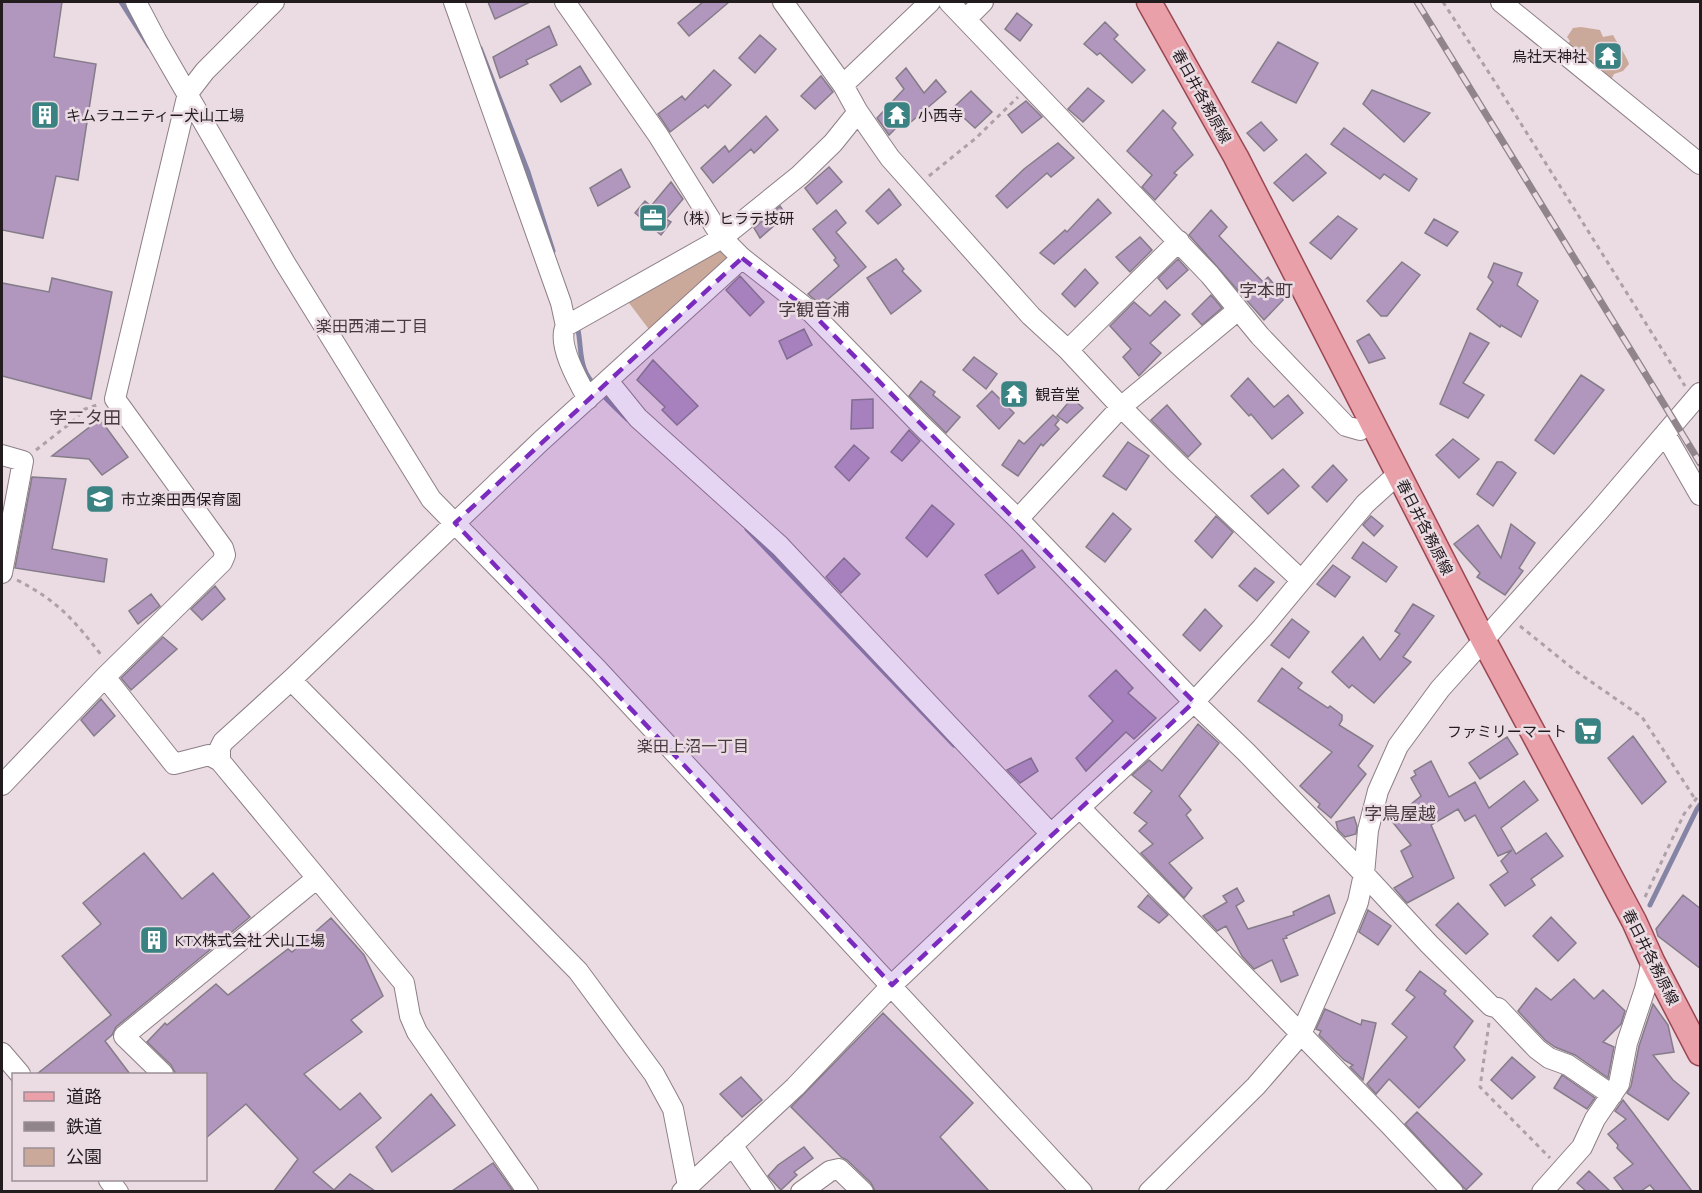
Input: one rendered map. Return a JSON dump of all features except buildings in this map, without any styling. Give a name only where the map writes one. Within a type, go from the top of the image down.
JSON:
[{"type":"main road","name":"春日井各務原線","points":[[1149,2],[1236,157],[1484,641],[1634,921],[1652,961],[1701,1053]]},
{"type":"street","points":[[136,2],[285,263],[431,500],[598,670],[1082,1191]]},
{"type":"street","points":[[2,785],[109,673],[222,562],[225,555],[223,548],[115,399],[188,93],[205,71],[274,2]]},
{"type":"street","points":[[454,2],[561,303],[566,326],[565,346],[573,372],[588,399]]},
{"type":"street","points":[[565,2],[658,135],[722,237],[742,258],[811,312],[1018,519],[1491,1006],[1497,1008],[1537,1049],[1549,1058],[1568,1065],[1612,1095]]},
{"type":"street","points":[[783,2],[843,85],[858,112],[890,158],[1031,316],[1068,350],[1177,463],[1301,580]]},
{"type":"street","points":[[843,85],[930,2]]},
{"type":"street","points":[[950,2],[1179,241],[1238,310],[1346,426],[1360,430],[1372,421]]},
{"type":"street","points":[[966,19],[983,2]]},
{"type":"street","points":[[1502,2],[1701,164]]},
{"type":"street","points":[[566,326],[722,237],[800,175],[833,143],[858,112]]},
{"type":"street","points":[[1068,350],[1179,241]]},
{"type":"street","points":[[220,761],[220,748],[223,742],[455,523],[742,258]]},
{"type":"street","points":[[1018,519],[1121,407],[1238,310]]},
{"type":"street","points":[[608,381],[638,418],[780,546],[1051,834]]},
{"type":"street","points":[[1149,1191],[1256,1086],[1301,1034],[1358,902],[1364,874],[1368,830],[1378,791],[1398,746],[1422,711],[1665,434],[1698,402]]},
{"type":"street","points":[[1665,434],[1701,495]]},
{"type":"street","points":[[2,455],[23,461],[2,573]]},
{"type":"street","points":[[685,1189],[795,1087],[892,985],[1194,702],[1365,504],[1398,474]]},
{"type":"street","points":[[109,673],[174,764],[209,755],[220,761],[404,983],[410,1016],[417,1032],[528,1191]]},
{"type":"street","points":[[291,680],[578,971],[599,998],[654,1074],[673,1109],[685,1189]]},
{"type":"street","points":[[1081,808],[1453,1191]]},
{"type":"street","points":[[162,1073],[124,1036],[316,879]]},
{"type":"street","points":[[1542,1191],[1582,1146],[1595,1119],[1619,1084],[1627,1043],[1652,961]]},
{"type":"street","points":[[2,1053],[19,1073]]},
{"type":"street","points":[[732,1145],[765,1191]]},
{"type":"street","points":[[801,1191],[830,1171],[838,1169],[863,1191]]},
{"type":"path","points":[[1443,2],[1698,402]]},
{"type":"path","points":[[915,186],[976,138],[1031,86]]},
{"type":"path","points":[[23,461],[77,418],[82,410],[115,399]]},
{"type":"path","points":[[2,573],[36,589],[59,606],[81,629],[109,673]]},
{"type":"path","points":[[1506,616],[1577,672],[1642,717],[1695,799]]},
{"type":"path","points":[[1634,921],[1684,814],[1701,794]]},
{"type":"path","points":[[1491,1006],[1480,1087],[1562,1170]]},
{"type":"highlighted area","points":[[742,258],[811,312],[1194,702],[892,985],[455,523]]},
{"type":"green space","points":[[1573,28],[1600,30],[1603,37],[1613,35],[1624,53],[1629,64],[1623,71],[1614,74],[1611,80],[1566,46],[1570,41],[1567,37]]},
{"type":"green space","points":[[718,242],[729,261],[651,332],[626,299]]},
{"type":"waterway","points":[[121,2],[149,46]]},
{"type":"waterway","points":[[480,48],[528,172],[553,251]]},
{"type":"waterway","points":[[577,326],[582,363],[587,374],[603,395],[627,419]]},
{"type":"waterway","points":[[747,529],[954,745]]},
{"type":"waterway","points":[[1650,905],[1700,805]]},
{"type":"railway","points":[[1417,2],[1700,463]]},
{"type":"place","name":"烏社天神社","points":[[1608,56]]},
{"type":"place","name":"キムラユニティー犬山工場","points":[[45,115]]},
{"type":"place","name":"小西寺","points":[[897,115]]},
{"type":"place","name":"（株）ヒラテ技研","points":[[653,218]]},
{"type":"place","name":"観音堂","points":[[1014,394]]},
{"type":"place","name":"市立楽田西保育園","points":[[100,499]]},
{"type":"place","name":"ファミリーマート","points":[[1588,731]]},
{"type":"place","name":"KTX株式会社 犬山工場","points":[[154,940]]},
{"type":"district","name":"字本町","points":[[1266,290]]},
{"type":"district","name":"字観音浦","points":[[814,309]]},
{"type":"district","name":"楽田西浦二丁目","points":[[372,326]]},
{"type":"district","name":"字二タ田","points":[[85,417]]},
{"type":"district","name":"楽田上沼一丁目","points":[[693,746]]},
{"type":"district","name":"字鳥屋越","points":[[1400,813]]}]
